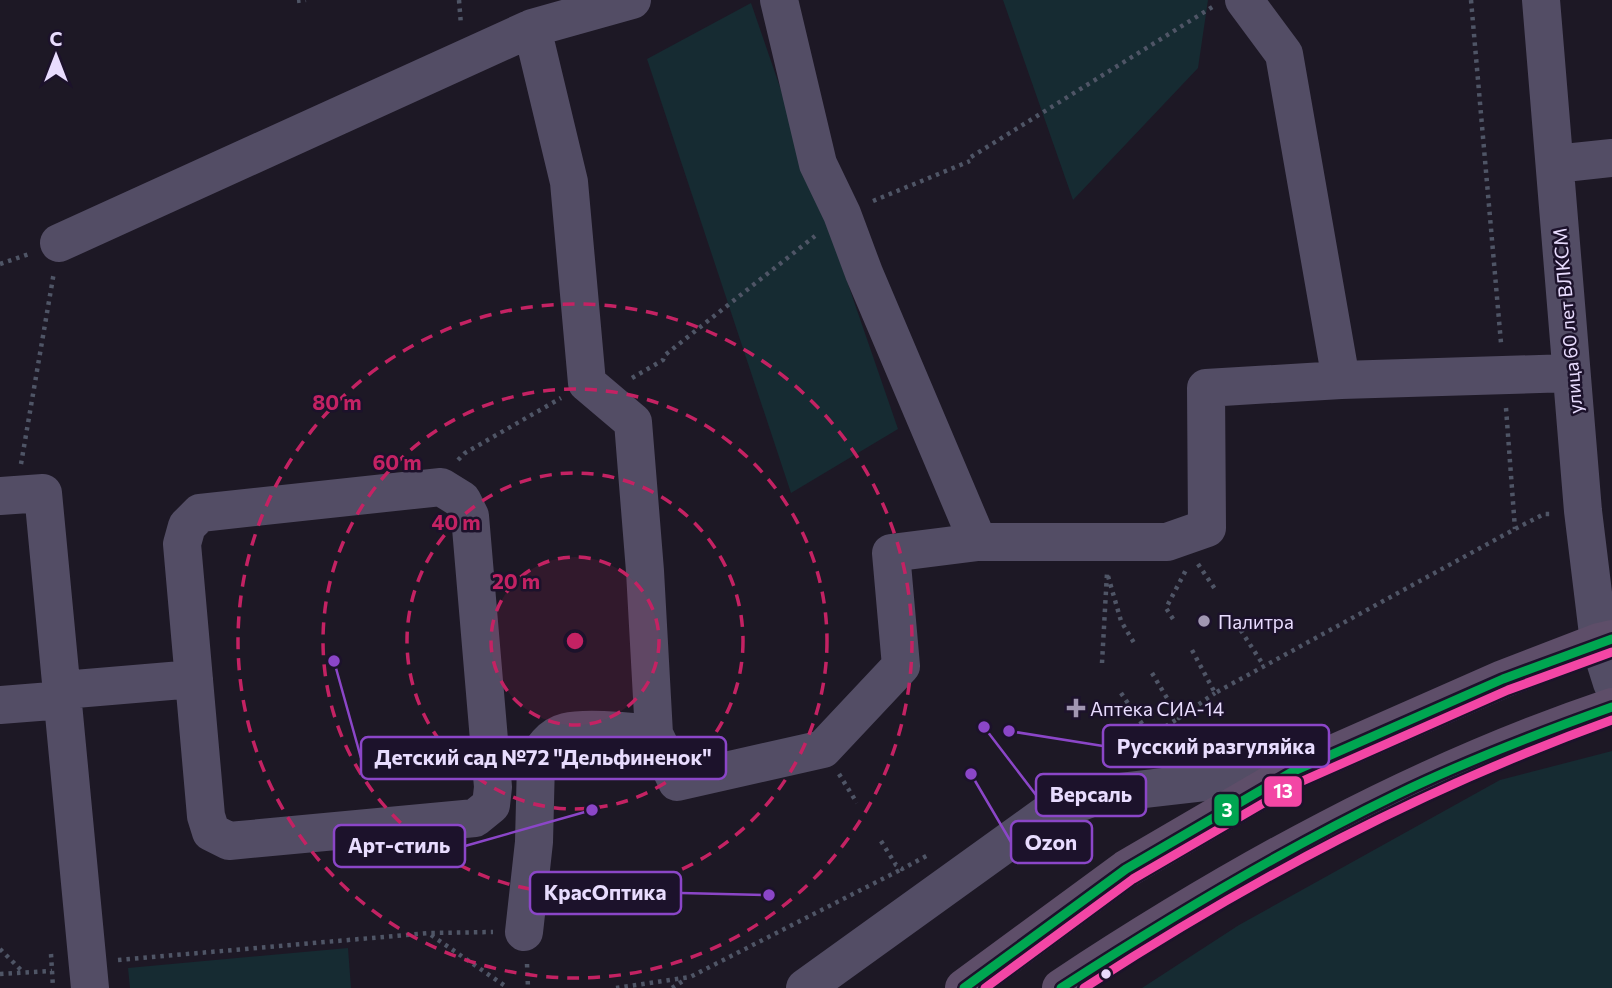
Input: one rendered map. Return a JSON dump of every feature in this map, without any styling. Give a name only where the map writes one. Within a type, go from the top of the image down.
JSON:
[{"type":"main road","points":[[964,988],[1126,869],[1292,772],[1503,679],[1606,640]]},
{"type":"main road","points":[[1061,988],[1269,859],[1388,798],[1555,726],[1612,707]]},
{"type":"street","points":[[59,243],[532,28],[632,0]]},
{"type":"street","points":[[779,0],[818,164],[842,214],[978,542]]},
{"type":"street","points":[[1244,0],[1284,54],[1340,380]]},
{"type":"street","name":"улица 60 лет ВЛКСМ","points":[[1541,0],[1583,511],[1612,683]]},
{"type":"street","points":[[532,28],[569,182],[587,383],[633,422],[654,734],[677,782],[823,749],[901,666],[891,553],[978,542],[1180,549],[1207,528],[1206,388],[1340,380],[1571,373]]},
{"type":"street","points":[[1555,164],[1612,158]]},
{"type":"street","points":[[441,487],[462,500],[470,516],[493,787],[491,805],[475,818],[229,841],[211,832],[206,816],[194,679],[182,544],[187,526],[200,513],[441,487]]},
{"type":"street","points":[[8,496],[43,493],[89,973]]},
{"type":"street","points":[[0,705],[194,679]]},
{"type":"street","points":[[524,932],[534,842],[536,762],[541,750],[545,744],[565,733],[620,731],[654,734]]},
{"type":"street","points":[[805,988],[1044,816],[1102,794],[1292,772]]},
{"type":"path","points":[[297,1],[306,0]]},
{"type":"path","points":[[459,0],[461,26]]},
{"type":"path","points":[[441,487],[452,467],[465,453],[587,383],[626,381],[663,360],[665,355],[842,214],[970,159],[1224,0]]},
{"type":"path","points":[[1471,0],[1515,529]]},
{"type":"path","points":[[8,496],[59,243]]},
{"type":"path","points":[[1109,762],[1215,693],[1515,529],[1544,514],[1583,511]]},
{"type":"path","points":[[1180,549],[1217,592]]},
{"type":"path","points":[[1173,619],[1166,608],[1180,549]]},
{"type":"path","points":[[1102,663],[1107,571],[1121,621],[1135,643]]},
{"type":"path","points":[[1236,623],[1264,666]]},
{"type":"path","points":[[1192,650],[1215,693]]},
{"type":"path","points":[[1152,673],[1179,718]]},
{"type":"path","points":[[1121,693],[1151,737]]},
{"type":"path","points":[[672,988],[690,976],[902,869]]},
{"type":"path","points":[[0,974],[89,973],[429,933],[524,932]]},
{"type":"path","points":[[429,933],[508,988]]},
{"type":"path","points":[[0,949],[24,973]]},
{"type":"path","points":[[617,988],[690,976]]},
{"type":"shaded area","points":[[1003,0],[1208,0],[1198,68],[1073,200]]},
{"type":"shaded area","points":[[751,3],[898,429],[791,493],[647,59]]},
{"type":"shaded area","points":[[1612,751],[1612,988],[1142,988],[1239,925],[1500,780]]},
{"type":"shaded area","points":[[348,948],[351,988],[130,988],[128,968]]},
{"type":"transit line","name":"3","points":[[964,988],[1126,869],[1292,772],[1503,679],[1612,639]]},
{"type":"transit line","name":"13","points":[[985,988],[1133,879],[1298,783],[1508,690],[1612,652]]},
{"type":"transit line","name":"3","points":[[1061,988],[1226,886],[1353,816],[1476,759],[1612,707]]},
{"type":"transit line","name":"13","points":[[1084,988],[1211,909],[1340,839],[1473,776],[1612,720]]},
{"type":"place","name":"Палитра","points":[[1204,621]]},
{"type":"place","name":"Детский сад №72 \"Дельфиненок\"","points":[[334,661]]},
{"type":"place","name":"Аптека СИА-14","points":[[1076,708]]},
{"type":"place","name":"Версаль","points":[[984,727]]},
{"type":"place","name":"Русский разгуляйка","points":[[1009,731]]},
{"type":"place","name":"Ozon","points":[[971,774]]},
{"type":"place","name":"Арт-стиль","points":[[592,810]]},
{"type":"place","name":"КрасОптика","points":[[769,895]]}]
